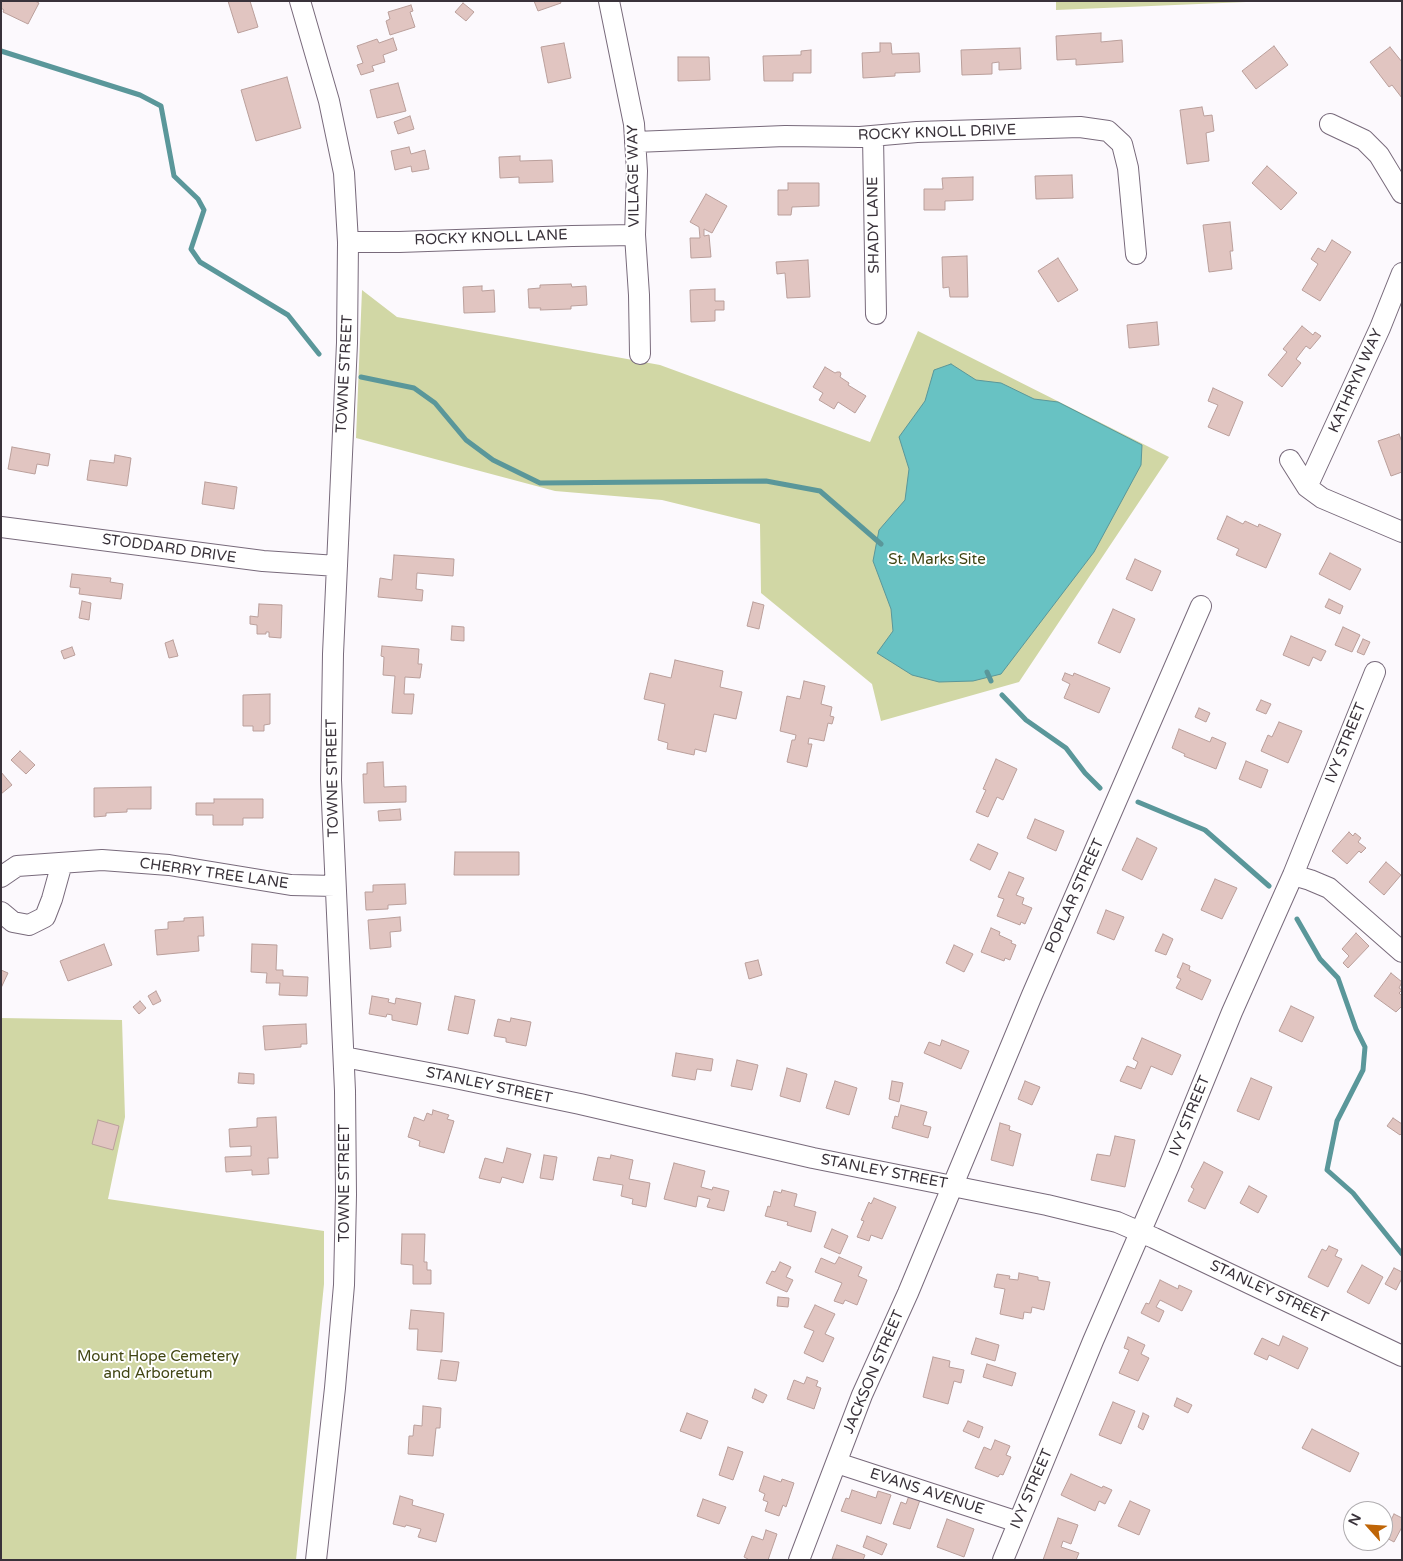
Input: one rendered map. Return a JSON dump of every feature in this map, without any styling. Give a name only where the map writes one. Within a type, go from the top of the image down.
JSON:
[{"type":"street","name":"TOWNE STREET","points":[[300,1],[330,101],[342,164],[348,242],[347,343],[333,654],[331,780],[344,1057],[346,1185],[344,1284],[335,1388],[316,1560]]},
{"type":"street","name":"VILLAGE WAY","points":[[610,1],[634,124],[637,172],[635,235],[640,354]]},
{"type":"street","points":[[1330,124],[1364,140],[1379,155],[1402,193]]},
{"type":"street","name":"ROCKY KNOLL DRIVE","points":[[635,142],[785,136],[860,137],[917,132],[1080,127],[1108,131],[1122,144],[1128,168],[1136,254]]},
{"type":"street","name":"SHADY LANE","points":[[873,136],[876,314]]},
{"type":"street","name":"ROCKY KNOLL LANE","points":[[348,242],[635,235]]},
{"type":"street","name":"KATHRYN WAY","points":[[1307,487],[1380,328],[1402,273]]},
{"type":"street","points":[[1290,460],[1307,487],[1322,498],[1402,532]]},
{"type":"street","name":"STODDARD DRIVE","points":[[1,527],[263,561],[337,566]]},
{"type":"street","name":"POPLAR STREET","points":[[953,1186],[1032,995],[1201,606]]},
{"type":"street","name":"IVY STREET","points":[[1003,1560],[1232,1012],[1293,875],[1375,672]]},
{"type":"street","name":"CHERRY TREE LANE","points":[[1,877],[17,866],[102,860],[169,865],[291,885],[335,886]]},
{"type":"street","points":[[1,912],[13,922],[29,925],[44,916],[52,898],[62,863]]},
{"type":"street","points":[[1293,875],[1329,888],[1402,952]]},
{"type":"street","name":"STANLEY STREET","points":[[344,1057],[532,1094],[813,1158],[1047,1204],[1117,1222],[1402,1356]]},
{"type":"street","name":"JACKSON STREET","points":[[799,1560],[862,1395],[908,1294],[953,1186]]},
{"type":"street","name":"EVANS AVENUE","points":[[837,1463],[1018,1522]]},
{"type":"green space","points":[[1056,1],[1270,1],[1056,10]]},
{"type":"green space","name":"St. Marks Site","points":[[362,290],[397,317],[660,365],[870,442],[918,331],[1169,457],[1019,682],[881,721],[872,684],[761,593],[760,524],[662,500],[555,491],[356,438]]},
{"type":"green space","name":"Mount Hope Cemetery and Arboretum","points":[[1,1018],[122,1020],[125,1117],[108,1199],[324,1231],[324,1284],[296,1560],[1,1560]]},
{"type":"water","points":[[951,364],[976,380],[1001,383],[1034,399],[1058,402],[1142,445],[1141,465],[1094,552],[1001,674],[973,681],[939,682],[912,675],[877,653],[893,631],[891,609],[873,561],[879,530],[905,500],[909,469],[899,437],[925,401],[934,370]]},
{"type":"building","points":[[1,1],[35,1],[39,3],[28,24],[3,12]]},
{"type":"building","points":[[228,1],[250,1],[258,27],[238,33]]},
{"type":"building","points":[[534,1],[560,1],[561,3],[538,11]]},
{"type":"building","points":[[463,3],[474,12],[466,21],[455,12]]},
{"type":"building","points":[[411,5],[413,11],[410,12],[415,27],[390,35],[386,21],[390,19],[388,12]]},
{"type":"building","points":[[1101,33],[1101,42],[1122,40],[1123,62],[1076,65],[1076,59],[1057,60],[1056,36]]},
{"type":"building","points":[[393,38],[397,50],[383,55],[385,62],[372,66],[374,71],[361,75],[357,65],[363,63],[357,46],[377,39],[379,43]]},
{"type":"building","points":[[564,43],[571,78],[548,83],[541,47]]},
{"type":"building","points":[[880,43],[891,43],[892,54],[919,53],[920,72],[895,73],[895,76],[863,78],[862,53],[880,52]]},
{"type":"building","points":[[1274,46],[1288,65],[1256,89],[1242,71]]},
{"type":"building","points":[[1390,47],[1402,62],[1402,98],[1392,85],[1389,87],[1370,62]]},
{"type":"building","points":[[1020,48],[1021,69],[999,70],[999,62],[992,63],[992,74],[962,75],[961,50]]},
{"type":"building","points":[[811,50],[811,73],[793,73],[793,81],[764,81],[763,56],[801,55],[801,51]]},
{"type":"building","points":[[678,57],[709,57],[710,80],[678,81]]},
{"type":"building","points":[[287,77],[301,128],[256,141],[241,90]]},
{"type":"building","points":[[398,83],[406,111],[377,118],[370,90]]},
{"type":"building","points":[[1202,107],[1204,116],[1212,115],[1214,131],[1206,133],[1209,161],[1187,164],[1180,110]]},
{"type":"building","points":[[410,116],[414,129],[398,134],[394,122]]},
{"type":"building","points":[[409,147],[411,154],[425,150],[429,169],[412,172],[411,166],[395,170],[391,151]]},
{"type":"building","points":[[520,156],[520,161],[552,160],[553,182],[519,183],[519,177],[500,178],[499,157]]},
{"type":"building","points":[[1267,166],[1297,193],[1281,210],[1252,183]]},
{"type":"building","points":[[1072,175],[1073,198],[1036,199],[1035,176]]},
{"type":"building","points":[[973,177],[973,200],[945,201],[945,210],[924,210],[924,189],[943,189],[942,178]]},
{"type":"building","points":[[788,183],[819,183],[819,206],[792,207],[791,215],[778,215],[778,190],[788,190]]},
{"type":"building","points":[[706,194],[727,206],[712,233],[704,229],[704,236],[709,235],[711,257],[691,258],[690,238],[700,238],[699,227],[690,222]]},
{"type":"building","points":[[1230,222],[1233,251],[1230,251],[1232,269],[1209,272],[1203,225]]},
{"type":"building","points":[[1332,240],[1351,252],[1320,301],[1302,290],[1318,264],[1311,259],[1318,248],[1325,252]]},
{"type":"building","points":[[967,256],[968,297],[950,297],[949,287],[943,288],[942,257]]},
{"type":"building","points":[[1058,258],[1078,290],[1058,302],[1038,271]]},
{"type":"building","points":[[808,260],[810,297],[787,298],[785,273],[777,274],[776,262]]},
{"type":"building","points":[[571,284],[572,287],[586,286],[587,305],[571,306],[571,309],[540,310],[541,308],[529,308],[528,289],[540,288],[540,285]]},
{"type":"building","points":[[482,286],[482,291],[494,290],[495,312],[464,313],[463,287]]},
{"type":"building","points":[[715,289],[715,301],[724,301],[724,310],[715,310],[715,321],[691,322],[690,290]]},
{"type":"building","points":[[1157,322],[1159,345],[1129,348],[1127,325]]},
{"type":"building","points":[[1302,326],[1313,335],[1315,332],[1321,336],[1310,349],[1306,346],[1296,359],[1301,363],[1282,387],[1268,375],[1287,352],[1283,349]]},
{"type":"building","points":[[825,367],[835,373],[840,372],[840,377],[849,383],[848,385],[866,396],[855,413],[838,402],[834,409],[819,400],[823,393],[813,387]]},
{"type":"building","points":[[1213,388],[1243,402],[1229,436],[1208,427],[1218,405],[1208,401]]},
{"type":"building","points":[[1399,434],[1402,442],[1402,472],[1391,476],[1378,441]]},
{"type":"building","points":[[12,447],[50,454],[48,466],[37,464],[35,474],[8,469]]},
{"type":"building","points":[[115,455],[131,458],[127,486],[87,480],[90,460],[114,463]]},
{"type":"building","points":[[205,482],[237,487],[234,509],[202,504]]},
{"type":"building","points":[[1227,516],[1243,524],[1245,521],[1258,527],[1259,524],[1281,534],[1266,568],[1236,555],[1239,549],[1217,539]]},
{"type":"building","points":[[1330,553],[1361,569],[1350,590],[1319,574]]},
{"type":"building","points":[[394,555],[454,559],[453,576],[417,573],[416,589],[423,590],[422,601],[378,597],[380,578],[392,580]]},
{"type":"building","points":[[1135,559],[1161,571],[1152,591],[1126,579]]},
{"type":"building","points":[[72,574],[111,578],[110,582],[123,584],[121,599],[79,594],[80,588],[70,587]]},
{"type":"building","points":[[1329,599],[1343,606],[1340,614],[1325,607]]},
{"type":"building","points":[[82,601],[91,603],[89,620],[79,618]]},
{"type":"building","points":[[753,602],[764,605],[759,629],[747,626]]},
{"type":"building","points":[[259,604],[282,605],[281,638],[269,637],[269,632],[257,634],[257,625],[250,624],[250,616],[258,617]]},
{"type":"building","points":[[1113,609],[1135,619],[1120,653],[1098,643]]},
{"type":"building","points":[[452,626],[464,627],[464,641],[451,640]]},
{"type":"building","points":[[1343,627],[1360,635],[1352,652],[1335,645]]},
{"type":"building","points":[[1291,636],[1326,651],[1321,661],[1313,657],[1309,666],[1283,655]]},
{"type":"building","points":[[1363,639],[1370,642],[1364,655],[1357,652]]},
{"type":"building","points":[[173,640],[178,656],[169,658],[165,643]]},
{"type":"building","points":[[382,646],[419,649],[418,664],[422,664],[420,678],[405,677],[404,694],[414,694],[412,714],[392,713],[395,676],[383,675],[384,657],[381,656]]},
{"type":"building","points":[[72,647],[75,655],[64,659],[61,651]]},
{"type":"building","points":[[675,660],[723,671],[720,687],[742,692],[736,719],[714,714],[706,752],[695,749],[694,755],[667,749],[668,743],[658,740],[665,704],[644,699],[650,673],[671,678]]},
{"type":"building","points":[[1065,673],[1073,676],[1074,673],[1110,688],[1099,713],[1064,698],[1070,684],[1062,680]]},
{"type":"building","points":[[804,681],[825,686],[821,704],[832,707],[830,716],[834,717],[832,724],[828,723],[824,741],[809,738],[808,744],[812,744],[807,767],[787,762],[792,740],[795,740],[796,735],[780,731],[787,696],[800,699]]},
{"type":"building","points":[[270,694],[270,724],[264,725],[264,731],[253,731],[253,726],[243,726],[243,695]]},
{"type":"building","points":[[1261,700],[1271,704],[1266,714],[1256,710]]},
{"type":"building","points":[[1199,708],[1210,713],[1206,722],[1195,717]]},
{"type":"building","points":[[1279,722],[1302,731],[1288,763],[1261,751],[1268,735],[1272,737]]},
{"type":"building","points":[[1179,729],[1210,742],[1212,737],[1226,743],[1216,769],[1184,756],[1185,754],[1172,748]]},
{"type":"building","points":[[20,751],[35,765],[26,774],[11,760]]},
{"type":"building","points":[[996,759],[1017,769],[1003,800],[997,797],[988,817],[976,812],[986,790],[983,789]]},
{"type":"building","points":[[1246,761],[1268,770],[1261,788],[1239,779]]},
{"type":"building","points":[[383,762],[384,787],[406,786],[406,802],[364,803],[363,774],[367,774],[367,763]]},
{"type":"building","points":[[1,772],[12,785],[1,794]]},
{"type":"building","points":[[151,787],[151,809],[127,809],[127,812],[106,813],[106,816],[94,817],[94,788]]},
{"type":"building","points":[[214,799],[263,799],[263,818],[243,818],[243,825],[213,825],[213,815],[196,815],[196,803],[214,803]]},
{"type":"building","points":[[400,809],[401,820],[379,821],[378,811]]},
{"type":"building","points":[[1035,819],[1064,831],[1056,851],[1027,838]]},
{"type":"building","points":[[1349,832],[1353,836],[1355,833],[1361,838],[1358,842],[1366,848],[1361,853],[1359,851],[1347,864],[1332,851]]},
{"type":"building","points":[[1137,838],[1157,848],[1142,880],[1122,870]]},
{"type":"building","points":[[978,844],[998,853],[990,870],[970,860]]},
{"type":"building","points":[[455,852],[519,852],[519,875],[454,875]]},
{"type":"building","points":[[1386,862],[1401,875],[1384,895],[1369,882]]},
{"type":"building","points":[[1009,872],[1024,878],[1016,895],[1024,898],[1022,904],[1032,908],[1025,924],[1021,922],[1020,925],[997,916],[1004,899],[998,897]]},
{"type":"building","points":[[1215,879],[1237,888],[1222,919],[1201,910]]},
{"type":"building","points":[[405,884],[406,904],[388,905],[388,909],[366,910],[365,892],[373,892],[373,885]]},
{"type":"building","points":[[1106,910],[1124,917],[1114,940],[1097,933]]},
{"type":"building","points":[[203,917],[204,936],[198,936],[199,951],[157,955],[155,930],[168,929],[168,922],[184,921],[184,918]]},
{"type":"building","points":[[400,917],[401,931],[390,932],[391,947],[370,949],[368,920]]},
{"type":"building","points":[[991,928],[1000,932],[999,935],[1016,945],[1010,960],[1005,958],[1004,961],[981,952]]},
{"type":"building","points":[[1356,933],[1369,946],[1348,968],[1343,963],[1349,956],[1342,949]]},
{"type":"building","points":[[1163,934],[1173,939],[1166,955],[1155,951]]},
{"type":"building","points":[[104,944],[112,965],[68,981],[60,961]]},
{"type":"building","points":[[252,944],[277,945],[276,970],[283,970],[283,976],[308,977],[307,996],[279,995],[280,983],[266,983],[267,973],[251,972]]},
{"type":"building","points":[[954,945],[973,954],[964,972],[946,963]]},
{"type":"building","points":[[758,960],[762,975],[749,979],[745,963]]},
{"type":"building","points":[[1183,963],[1190,966],[1189,970],[1211,980],[1202,1000],[1176,988],[1181,979],[1177,977]]},
{"type":"building","points":[[1,970],[8,973],[1,988]]},
{"type":"building","points":[[1391,973],[1402,982],[1399,988],[1402,990],[1399,993],[1402,996],[1402,1006],[1396,1012],[1374,996]]},
{"type":"building","points":[[156,991],[161,1001],[153,1005],[148,996]]},
{"type":"building","points":[[372,996],[389,999],[388,1002],[395,1004],[396,998],[421,1003],[417,1025],[392,1020],[392,1015],[387,1014],[386,1017],[369,1014]]},
{"type":"building","points":[[455,996],[475,1000],[468,1034],[448,1030]]},
{"type":"building","points":[[140,1001],[146,1008],[139,1014],[133,1007]]},
{"type":"building","points":[[1291,1006],[1314,1017],[1302,1042],[1279,1031]]},
{"type":"building","points":[[511,1018],[531,1022],[526,1046],[506,1042],[506,1038],[494,1036],[498,1019],[510,1022]]},
{"type":"building","points":[[306,1024],[307,1044],[301,1044],[301,1047],[265,1050],[263,1026]]},
{"type":"building","points":[[1142,1038],[1181,1055],[1172,1075],[1151,1066],[1141,1089],[1120,1081],[1127,1066],[1135,1069],[1138,1062],[1133,1059]]},
{"type":"building","points":[[942,1040],[969,1051],[961,1069],[924,1053],[929,1042],[940,1046]]},
{"type":"building","points":[[676,1053],[713,1059],[711,1071],[697,1069],[695,1080],[672,1076]]},
{"type":"building","points":[[737,1060],[758,1065],[752,1090],[731,1086]]},
{"type":"building","points":[[787,1068],[807,1074],[800,1102],[780,1096]]},
{"type":"building","points":[[239,1073],[254,1074],[254,1084],[238,1083]]},
{"type":"building","points":[[1251,1078],[1272,1087],[1259,1120],[1237,1111]]},
{"type":"building","points":[[835,1081],[857,1088],[849,1115],[826,1108]]},
{"type":"building","points":[[892,1081],[903,1083],[899,1102],[889,1099]]},
{"type":"building","points":[[1025,1081],[1040,1087],[1032,1105],[1018,1099]]},
{"type":"building","points":[[901,1105],[927,1112],[923,1125],[931,1127],[928,1138],[892,1128],[895,1116],[898,1117]]},
{"type":"building","points":[[433,1110],[449,1115],[447,1119],[454,1121],[444,1153],[419,1146],[420,1141],[408,1137],[414,1117],[424,1121],[427,1113],[432,1115]]},
{"type":"building","points":[[276,1117],[278,1158],[268,1158],[269,1174],[252,1175],[252,1170],[226,1172],[225,1157],[251,1156],[251,1146],[230,1147],[229,1129],[257,1127],[257,1118]]},
{"type":"building","points":[[1393,1118],[1402,1124],[1402,1133],[1400,1135],[1387,1126]]},
{"type":"building","points":[[98,1120],[119,1126],[113,1150],[92,1144]]},
{"type":"building","points":[[1000,1123],[1010,1126],[1009,1130],[1021,1134],[1013,1166],[991,1160]]},
{"type":"building","points":[[1115,1136],[1135,1140],[1125,1187],[1091,1180],[1097,1154],[1110,1156]]},
{"type":"building","points":[[507,1148],[531,1154],[523,1183],[502,1177],[500,1183],[479,1178],[485,1158],[503,1163]]},
{"type":"building","points":[[544,1155],[557,1157],[553,1180],[540,1178]]},
{"type":"building","points":[[611,1155],[633,1160],[629,1179],[650,1183],[646,1207],[632,1204],[633,1199],[621,1196],[623,1185],[593,1180],[598,1157],[610,1159]]},
{"type":"building","points":[[1204,1162],[1223,1172],[1205,1209],[1188,1201],[1194,1189],[1191,1187]]},
{"type":"building","points":[[674,1163],[705,1171],[701,1187],[712,1190],[713,1187],[729,1191],[724,1211],[707,1207],[710,1199],[698,1196],[696,1207],[664,1199]]},
{"type":"building","points":[[1249,1186],[1267,1196],[1258,1213],[1240,1203]]},
{"type":"building","points":[[782,1190],[797,1194],[794,1206],[816,1212],[811,1232],[787,1225],[788,1222],[765,1216],[768,1206],[770,1207],[774,1191],[781,1193]]},
{"type":"building","points":[[874,1198],[896,1207],[882,1239],[871,1235],[869,1241],[857,1237],[864,1221],[861,1220],[869,1202],[871,1204]]},
{"type":"building","points":[[832,1229],[848,1236],[840,1254],[824,1247]]},
{"type":"building","points":[[402,1234],[425,1234],[424,1262],[427,1262],[427,1270],[431,1270],[431,1284],[413,1284],[413,1265],[401,1264]]},
{"type":"building","points":[[1329,1246],[1338,1250],[1335,1256],[1342,1259],[1328,1287],[1308,1277],[1322,1249],[1326,1251]]},
{"type":"building","points":[[839,1257],[862,1267],[858,1276],[867,1280],[857,1305],[845,1300],[843,1304],[834,1301],[842,1283],[815,1272],[821,1258],[835,1264]]},
{"type":"building","points":[[780,1262],[791,1267],[786,1277],[793,1280],[787,1292],[766,1283],[772,1271],[775,1272]]},
{"type":"building","points":[[1362,1265],[1383,1277],[1369,1304],[1347,1292]]},
{"type":"building","points":[[1394,1268],[1402,1272],[1402,1278],[1396,1290],[1385,1284]]},
{"type":"building","points":[[1019,1273],[1050,1282],[1044,1310],[1032,1307],[1031,1313],[1024,1312],[1023,1319],[1000,1314],[1005,1289],[994,1287],[997,1274],[1010,1276],[1009,1279],[1018,1280]]},
{"type":"building","points":[[1160,1280],[1178,1289],[1179,1285],[1192,1291],[1182,1311],[1160,1300],[1156,1307],[1164,1311],[1159,1322],[1141,1313],[1146,1303],[1149,1304]]},
{"type":"building","points":[[778,1297],[789,1298],[788,1307],[777,1306]]},
{"type":"building","points":[[815,1305],[835,1314],[825,1334],[834,1338],[823,1362],[804,1353],[814,1331],[804,1327]]},
{"type":"building","points":[[411,1310],[444,1313],[442,1352],[417,1350],[418,1329],[409,1329]]},
{"type":"building","points":[[1283,1336],[1308,1348],[1298,1369],[1269,1355],[1267,1360],[1254,1354],[1262,1338],[1279,1346]]},
{"type":"building","points":[[1128,1337],[1145,1345],[1141,1354],[1149,1358],[1138,1381],[1119,1373],[1129,1350],[1124,1348]]},
{"type":"building","points":[[976,1338],[999,1345],[995,1361],[971,1354]]},
{"type":"building","points":[[933,1357],[950,1361],[949,1367],[964,1370],[961,1383],[954,1381],[948,1404],[923,1397]]},
{"type":"building","points":[[441,1360],[459,1362],[456,1381],[438,1379]]},
{"type":"building","points":[[987,1364],[1016,1373],[1012,1386],[983,1377]]},
{"type":"building","points":[[807,1377],[818,1381],[816,1386],[821,1388],[814,1409],[787,1399],[794,1380],[804,1384]]},
{"type":"building","points":[[755,1389],[767,1395],[763,1403],[752,1398]]},
{"type":"building","points":[[1177,1398],[1192,1405],[1188,1413],[1174,1406]]},
{"type":"building","points":[[1113,1402],[1135,1411],[1121,1444],[1099,1435]]},
{"type":"building","points":[[423,1406],[441,1408],[440,1428],[436,1428],[433,1456],[408,1454],[409,1436],[413,1436],[414,1425],[422,1426]]},
{"type":"building","points":[[687,1413],[708,1421],[701,1439],[680,1431]]},
{"type":"building","points":[[1143,1413],[1149,1416],[1143,1430],[1138,1427]]},
{"type":"building","points":[[968,1421],[983,1427],[979,1438],[963,1431]]},
{"type":"building","points":[[1312,1429],[1359,1453],[1350,1472],[1302,1448]]},
{"type":"building","points":[[995,1440],[1010,1446],[1006,1455],[1011,1457],[1003,1475],[1000,1474],[998,1477],[975,1468],[984,1447],[991,1450]]},
{"type":"building","points":[[728,1447],[743,1452],[733,1480],[719,1475]]},
{"type":"building","points":[[1071,1474],[1102,1488],[1103,1486],[1112,1490],[1105,1504],[1099,1501],[1095,1511],[1061,1495]]},
{"type":"building","points":[[764,1476],[781,1482],[782,1479],[794,1483],[786,1507],[783,1505],[779,1516],[765,1511],[768,1502],[763,1500],[765,1494],[759,1491]]},
{"type":"building","points":[[852,1490],[876,1498],[878,1491],[891,1495],[881,1524],[841,1511],[846,1498],[849,1499]]},
{"type":"building","points":[[910,1493],[921,1497],[910,1529],[893,1524],[901,1502],[906,1504]]},
{"type":"building","points":[[400,1496],[413,1500],[412,1505],[444,1514],[436,1542],[418,1537],[421,1529],[393,1524]]},
{"type":"building","points":[[703,1499],[726,1507],[719,1524],[697,1516]]},
{"type":"building","points":[[1130,1501],[1150,1510],[1139,1535],[1118,1526]]},
{"type":"building","points":[[1394,1514],[1402,1518],[1402,1527],[1394,1542],[1393,1541]]},
{"type":"building","points":[[1058,1518],[1078,1525],[1071,1544],[1063,1541],[1061,1547],[1079,1553],[1076,1560],[1043,1560]]},
{"type":"building","points":[[947,1519],[974,1529],[964,1557],[937,1547]]},
{"type":"building","points":[[766,1530],[777,1534],[768,1560],[748,1560],[744,1557],[752,1536],[763,1540]]},
{"type":"building","points":[[867,1536],[887,1544],[882,1555],[863,1547]]},
{"type":"building","points":[[837,1545],[865,1555],[863,1560],[832,1559]]},
{"type":"waterway","points":[[1,51],[140,95],[161,106],[174,176],[198,199],[204,210],[191,249],[200,262],[288,315],[319,354]]},
{"type":"waterway","points":[[361,377],[414,388],[435,403],[466,440],[493,460],[540,483],[766,481],[820,491],[881,544]]},
{"type":"waterway","points":[[987,672],[991,681]]},
{"type":"waterway","points":[[1002,695],[1026,720],[1066,748],[1085,773],[1100,788]]},
{"type":"waterway","points":[[1138,802],[1205,830],[1269,886]]},
{"type":"waterway","points":[[1297,919],[1320,959],[1338,978],[1356,1029],[1365,1047],[1363,1070],[1337,1121],[1327,1170],[1353,1193],[1402,1254]]}]
